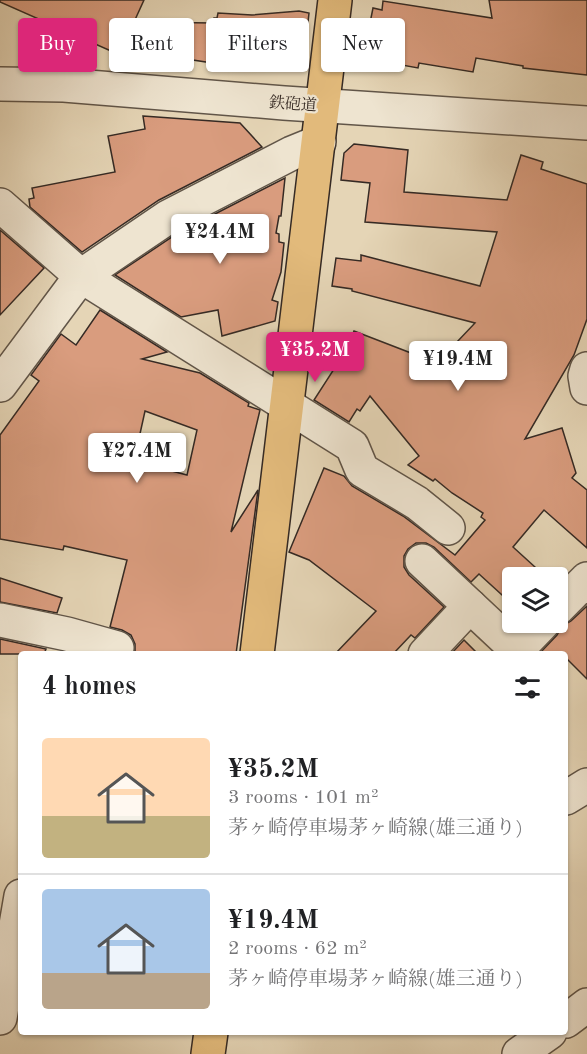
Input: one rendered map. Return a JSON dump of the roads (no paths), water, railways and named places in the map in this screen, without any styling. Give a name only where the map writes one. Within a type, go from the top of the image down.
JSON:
[{"type":"main road","points":[[257,651],[323,105],[338,3]]},
{"type":"main road","points":[[208,1054],[211,1035]]},
{"type":"street","name":"鉄砲道","points":[[0,84],[64,85],[587,123]]},
{"type":"street","points":[[0,385],[81,276],[168,218],[292,153],[319,142]]},
{"type":"street","points":[[0,205],[81,276],[352,446],[362,470],[417,503],[448,528]]},
{"type":"street","points":[[587,369],[585,376],[587,388]]},
{"type":"street","points":[[422,561],[517,650],[533,633]]},
{"type":"street","points":[[568,598],[587,579]]},
{"type":"street","points":[[429,651],[470,606]]},
{"type":"street","points":[[0,620],[65,644],[117,648]]},
{"type":"street","points":[[568,797],[587,785]]},
{"type":"street","points":[[0,1018],[18,913]]},
{"type":"street","points":[[568,1019],[587,1005]]},
{"type":"street","points":[[519,1054],[546,1035]]}]
